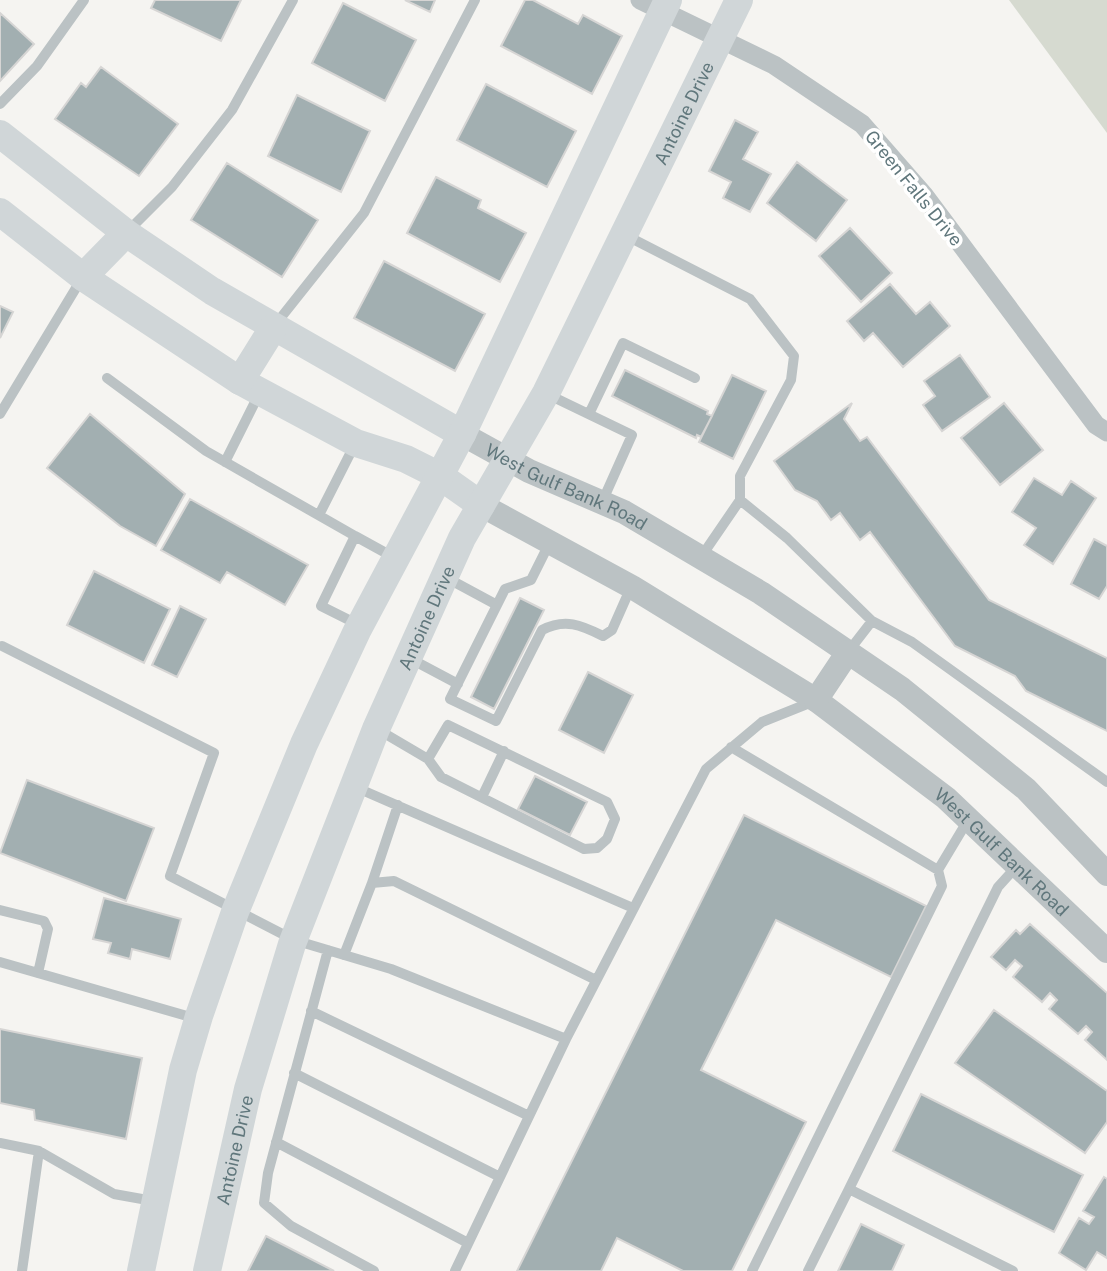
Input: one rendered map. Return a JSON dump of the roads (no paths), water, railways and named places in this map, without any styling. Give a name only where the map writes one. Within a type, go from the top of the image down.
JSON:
[{"type":"main road","name":"Antoine Drive","points":[[207,1271],[248,1089],[294,940],[376,729],[444,576],[481,505],[546,393],[739,0]]},
{"type":"main road","points":[[141,1271],[153,1201],[183,1070],[235,912],[304,744],[360,625],[462,434],[657,4]]},
{"type":"main road","name":"West Gulf Bank Road","points":[[0,134],[126,233],[273,328],[462,434]]},
{"type":"main road","name":"West Gulf Bank Road","points":[[0,212],[83,277],[250,386],[356,443],[406,458],[440,476],[481,505]]},
{"type":"main road","points":[[83,277],[126,233]]},
{"type":"main road","points":[[250,386],[273,328]]},
{"type":"street","name":"Green Falls Drive","points":[[657,4],[774,65],[862,124],[924,195],[1096,425],[1107,432]]},
{"type":"street","name":"West Gulf Bank Road","points":[[462,434],[507,460],[603,500],[761,593],[848,652],[902,689],[1026,789],[1107,874]]},
{"type":"street","name":"West Gulf Bank Road","points":[[481,505],[632,587],[816,700],[946,798],[1107,951]]},
{"type":"street","points":[[816,700],[848,652]]},
{"type":"lane","points":[[0,104],[37,66],[84,0]]},
{"type":"lane","points":[[126,233],[172,187],[232,110],[293,0]]},
{"type":"lane","points":[[273,328],[363,213],[475,0]]},
{"type":"lane","points":[[624,235],[750,299],[794,356],[791,380],[740,476],[740,500],[701,557]]},
{"type":"lane","points":[[0,414],[83,277]]},
{"type":"lane","points":[[589,414],[623,343],[695,378]]},
{"type":"lane","points":[[107,377],[206,451],[396,558]]},
{"type":"lane","points":[[225,462],[250,386]]},
{"type":"lane","points":[[546,393],[632,435],[603,500]]},
{"type":"lane","points":[[319,515],[356,443]]},
{"type":"lane","points":[[740,500],[787,538],[872,621],[912,642],[1107,782]]},
{"type":"lane","points":[[355,536],[321,606],[360,625]]},
{"type":"lane","points":[[550,544],[531,580],[505,589],[450,699],[496,721],[542,630],[556,622],[576,623],[603,636],[612,629],[632,587]]},
{"type":"lane","points":[[444,576],[497,605]]},
{"type":"lane","points":[[848,652],[872,621]]},
{"type":"lane","points":[[2,646],[214,753],[170,876],[235,912],[294,940],[391,969],[566,1039]]},
{"type":"lane","points":[[407,657],[458,684]]},
{"type":"lane","points":[[455,1271],[566,1039],[706,768],[762,722],[816,700]]},
{"type":"lane","points":[[376,729],[428,759],[441,777],[584,849],[597,848],[607,839],[615,819],[607,802],[448,725],[428,759]]},
{"type":"lane","points":[[731,747],[938,870],[942,886],[752,1271]]},
{"type":"lane","points":[[482,797],[504,751]]},
{"type":"lane","points":[[355,787],[634,908]]},
{"type":"lane","points":[[344,955],[398,805]]},
{"type":"lane","points":[[938,870],[969,820]]},
{"type":"lane","points":[[808,1271],[998,887],[1017,865]]},
{"type":"lane","points":[[372,883],[394,881],[596,980]]},
{"type":"lane","points":[[0,910],[44,921],[48,929],[38,973]]},
{"type":"lane","points":[[328,950],[276,1142],[264,1203],[290,1226],[374,1271]]},
{"type":"lane","points":[[0,962],[198,1019]]},
{"type":"lane","points":[[311,1012],[529,1116]]},
{"type":"lane","points":[[295,1073],[500,1177]]},
{"type":"lane","points":[[276,1142],[468,1243]]},
{"type":"lane","points":[[0,1143],[39,1151],[114,1194],[153,1201]]},
{"type":"lane","points":[[22,1271],[39,1151]]},
{"type":"lane","points":[[849,1189],[1013,1271]]}]
